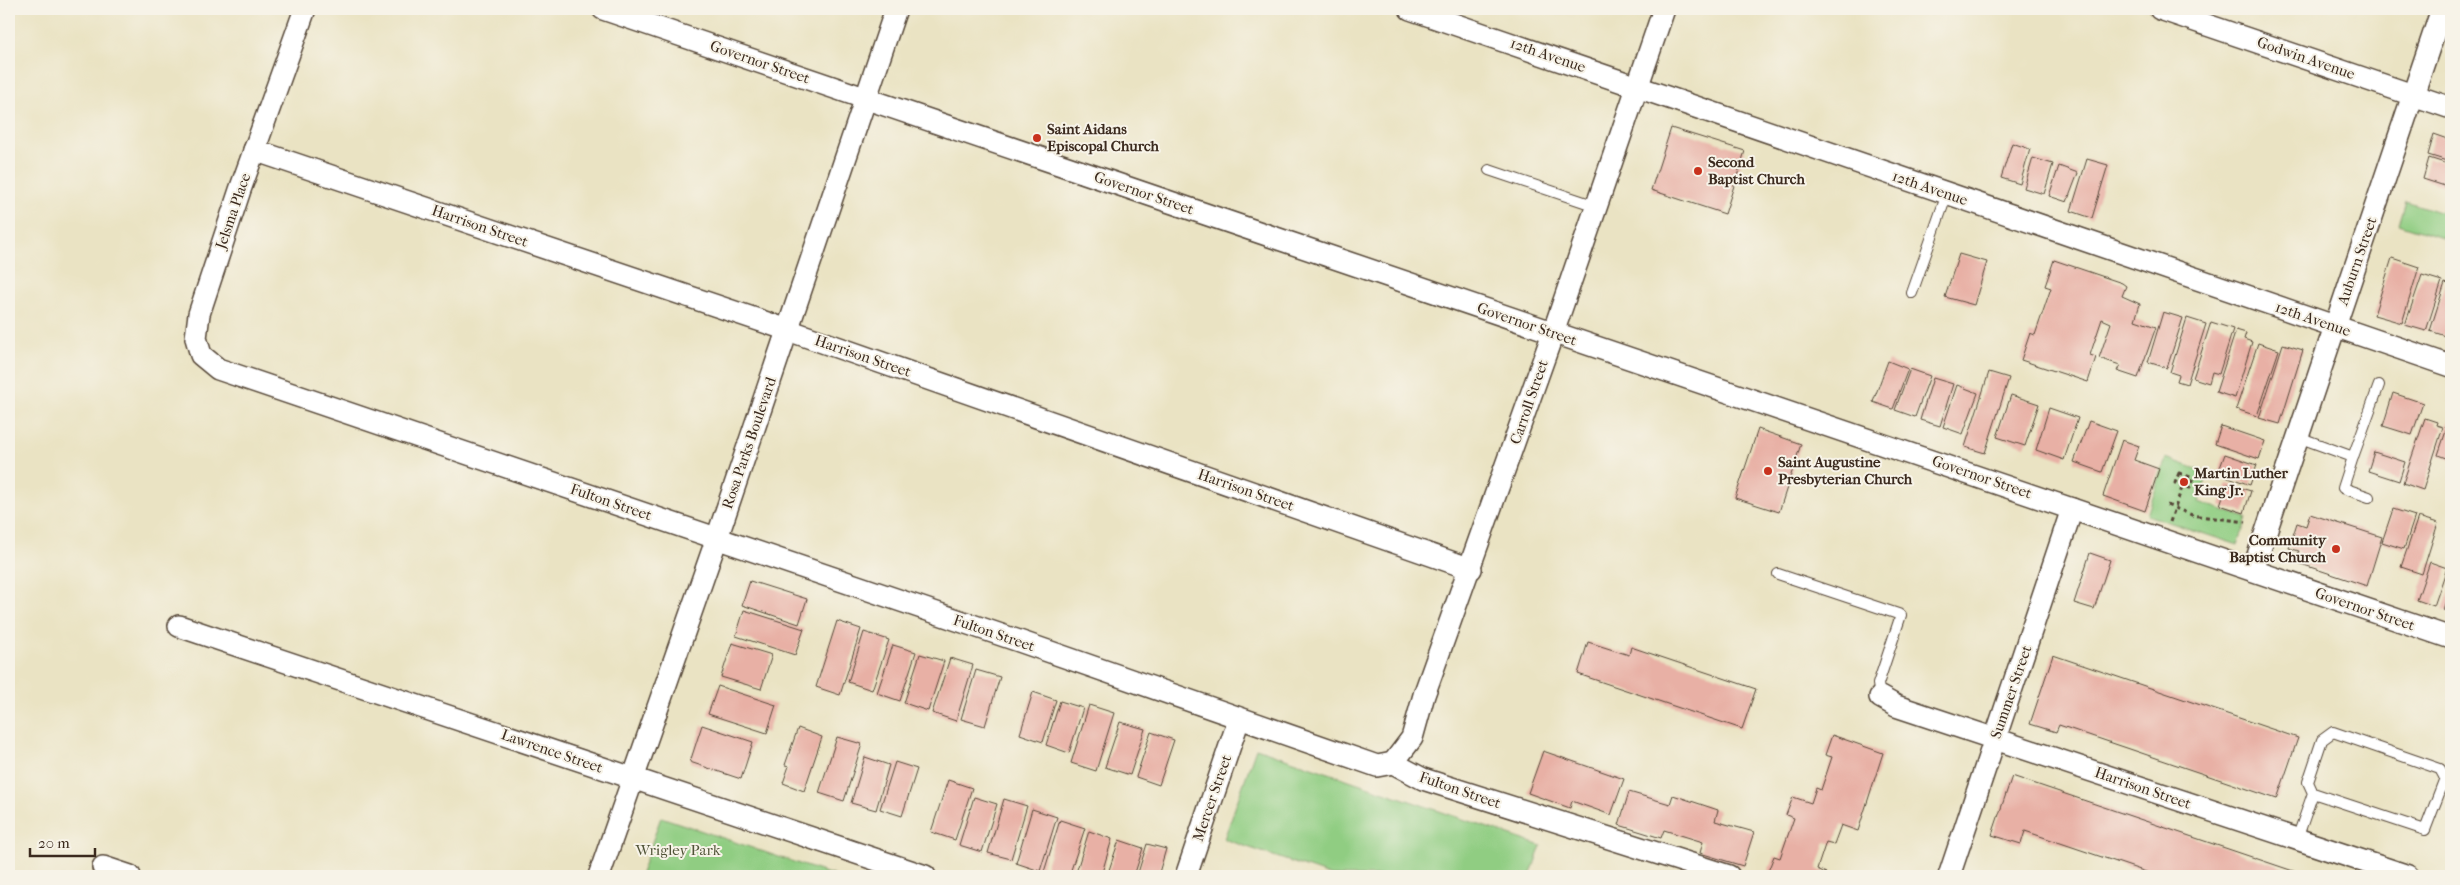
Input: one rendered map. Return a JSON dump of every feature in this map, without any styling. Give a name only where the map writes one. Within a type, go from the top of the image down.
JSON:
[{"type":"street","name":"Jelsma Place","points":[[258,382],[218,369],[201,354],[196,338],[199,314],[254,150],[305,9]]},
{"type":"street","name":"Governor Street","points":[[603,9],[2451,638]]},
{"type":"street","name":"Rosa Parks Boulevard","points":[[599,876],[717,538],[896,9]]},
{"type":"street","name":"12th Avenue","points":[[1410,9],[2451,366]]},
{"type":"street","name":"Carroll Street","points":[[1394,763],[1412,738],[1424,695],[1553,333],[1664,9]]},
{"type":"street","name":"Godwin Avenue","points":[[2160,9],[2184,13],[2451,108]]},
{"type":"street","name":"Auburn Street","points":[[2253,570],[2442,9]]},
{"type":"street","name":"Harrison Street","points":[[254,150],[788,330],[1470,569]]},
{"type":"street","name":"Fulton Street","points":[[258,382],[1377,766],[1394,763],[1423,779],[1729,876]]},
{"type":"street","name":"Summer Street","points":[[1949,876],[2072,508]]},
{"type":"street","name":"Lawrence Street","points":[[178,626],[926,876]]},
{"type":"street","name":"Harrison Street","points":[[1880,697],[1896,706],[2408,876]]},
{"type":"street","name":"Mercer Street","points":[[1186,876],[1239,719]]},
{"type":"street","points":[[103,867],[130,876]]},
{"type":"lane","points":[[1489,170],[1596,206]]},
{"type":"lane","points":[[1912,293],[1947,194]]},
{"type":"lane","points":[[2368,497],[2343,488],[2379,385]]},
{"type":"lane","points":[[2298,437],[2354,457]]},
{"type":"lane","points":[[1778,574],[1901,614],[1878,684],[1880,697]]},
{"type":"lane","points":[[2297,839],[2313,793],[2308,782],[2322,740],[2333,732],[2440,769],[2445,778],[2425,830],[2313,793]]},
{"type":"path","points":[[2179,473],[2194,478],[2190,488],[2182,485],[2175,483],[2179,473]]},
{"type":"path","points":[[2170,522],[2182,485]]},
{"type":"path","points":[[2167,505],[2192,515],[2246,522]]},
{"type":"green space","points":[[2406,201],[2451,216],[2451,241],[2399,224]]},
{"type":"green space","points":[[2166,458],[2208,473],[2199,502],[2247,518],[2238,545],[2147,515]]},
{"type":"green space","points":[[1256,748],[1541,846],[1530,876],[1332,876],[1224,839]]},
{"type":"green space","name":"Wrigley Park","points":[[661,817],[835,876],[640,876]]},
{"type":"building","name":"Second Baptist Church","points":[[1671,128],[1745,151],[1725,214],[1651,190]]},
{"type":"building","points":[[2434,134],[2451,140],[2451,162],[2428,155]]},
{"type":"building","points":[[2012,143],[2030,149],[2020,184],[2001,178]]},
{"type":"building","points":[[2033,158],[2053,164],[2044,194],[2024,188]]},
{"type":"building","points":[[2429,158],[2451,165],[2451,188],[2423,179]]},
{"type":"building","points":[[2087,159],[2108,165],[2092,218],[2071,211]]},
{"type":"building","points":[[2059,166],[2078,173],[2067,202],[2049,196]]},
{"type":"building","points":[[1959,254],[1987,262],[1974,305],[1945,297]]},
{"type":"building","points":[[2392,258],[2419,267],[2402,323],[2374,315]]},
{"type":"building","points":[[2054,260],[2122,283],[2126,286],[2122,296],[2140,304],[2135,320],[2156,327],[2138,378],[2117,371],[2120,365],[2099,358],[2111,323],[2102,319],[2090,355],[2096,357],[2088,382],[2021,360],[2030,333],[2035,335],[2051,288],[2045,286]]},
{"type":"building","points":[[2422,275],[2442,281],[2426,331],[2405,325]]},
{"type":"building","points":[[2445,283],[2451,285],[2449,337],[2430,331]]},
{"type":"building","points":[[2163,312],[2183,318],[2167,368],[2148,362]]},
{"type":"building","points":[[2187,318],[2206,324],[2187,384],[2177,381],[2179,375],[2170,372]]},
{"type":"building","points":[[2211,322],[2233,329],[2219,374],[2212,372],[2209,383],[2193,378]]},
{"type":"building","points":[[2236,330],[2246,333],[2244,339],[2252,342],[2235,398],[2216,392]]},
{"type":"building","points":[[2258,343],[2279,350],[2257,416],[2236,409]]},
{"type":"building","points":[[2283,344],[2303,350],[2280,424],[2259,418]]},
{"type":"building","points":[[1888,361],[1908,369],[1893,409],[1873,402]]},
{"type":"building","points":[[1910,369],[1930,376],[1915,417],[1895,410]]},
{"type":"building","points":[[1989,372],[2009,378],[1985,453],[1965,447]]},
{"type":"building","points":[[1933,378],[1953,384],[1940,426],[1920,420]]},
{"type":"building","points":[[1957,385],[1978,393],[1963,434],[1943,427]]},
{"type":"building","points":[[2393,393],[2423,403],[2412,435],[2383,426]]},
{"type":"building","points":[[2011,395],[2039,404],[2025,446],[1997,437]]},
{"type":"building","points":[[2049,408],[2078,418],[2064,460],[2036,450]]},
{"type":"building","points":[[2451,416],[2451,460],[2438,455]]},
{"type":"building","points":[[2425,418],[2437,422],[2436,425],[2443,427],[2423,490],[2403,483]]},
{"type":"building","points":[[2089,421],[2117,431],[2102,472],[2074,462]]},
{"type":"building","points":[[2221,426],[2265,441],[2259,459],[2215,444]]},
{"type":"building","name":"Saint Augustine Presbyterian Church","points":[[1758,429],[1801,444],[1779,512],[1735,498]]},
{"type":"building","points":[[2122,440],[2139,446],[2134,460],[2159,469],[2145,511],[2103,496]]},
{"type":"building","points":[[2374,452],[2405,462],[2399,481],[2368,471]]},
{"type":"building","points":[[2225,454],[2257,465],[2250,485],[2218,473]]},
{"type":"building","points":[[2227,484],[2251,491],[2244,513],[2220,505]]},
{"type":"building","points":[[2393,509],[2415,516],[2404,549],[2382,542]]},
{"type":"building","name":"Community Baptist Church","points":[[2310,514],[2382,537],[2367,586],[2295,562],[2299,551],[2289,548],[2297,523],[2306,526]]},
{"type":"building","points":[[2418,517],[2438,523],[2422,574],[2401,567]]},
{"type":"building","points":[[2090,553],[2110,560],[2094,609],[2074,603]]},
{"type":"building","points":[[2430,562],[2447,568],[2434,606],[2417,600]]},
{"type":"building","points":[[750,581],[807,599],[799,624],[742,605]]},
{"type":"building","points":[[2451,585],[2451,612],[2443,610]]},
{"type":"building","points":[[744,610],[804,629],[795,655],[736,636]]},
{"type":"building","points":[[837,621],[861,629],[840,695],[816,687]]},
{"type":"building","points":[[864,632],[889,640],[872,690],[848,682]]},
{"type":"building","points":[[1588,642],[1629,655],[1631,647],[1756,689],[1742,729],[1578,674]]},
{"type":"building","points":[[732,643],[772,655],[761,689],[721,677]]},
{"type":"building","points":[[893,645],[916,652],[900,701],[877,693]]},
{"type":"building","points":[[920,654],[944,661],[928,711],[904,703]]},
{"type":"building","points":[[2053,655],[2298,738],[2277,799],[2059,725],[2056,732],[2030,724]]},
{"type":"building","points":[[950,658],[973,665],[956,721],[932,713]]},
{"type":"building","points":[[976,670],[1000,677],[985,726],[961,719]]},
{"type":"building","points":[[718,686],[776,705],[767,733],[708,714]]},
{"type":"building","points":[[1033,692],[1056,700],[1043,742],[1020,734]]},
{"type":"building","points":[[1060,701],[1083,708],[1069,753],[1046,745]]},
{"type":"building","points":[[1089,705],[1114,713],[1096,771],[1071,763]]},
{"type":"building","points":[[1120,722],[1145,729],[1130,775],[1105,767]]},
{"type":"building","points":[[702,725],[753,742],[741,779],[690,762]]},
{"type":"building","points":[[798,728],[822,737],[804,791],[783,783],[789,766],[785,765]]},
{"type":"building","points":[[1151,732],[1174,740],[1159,785],[1136,777]]},
{"type":"building","points":[[1832,735],[1883,753],[1858,831],[1841,825],[1834,844],[1826,842],[1817,869],[1826,873],[1824,876],[1774,876],[1767,874],[1774,856],[1780,858],[1794,818],[1786,815],[1793,797],[1811,803],[1816,788],[1821,790],[1832,757],[1825,755]]},
{"type":"building","points":[[837,737],[862,744],[844,801],[819,793]]},
{"type":"building","points":[[1543,751],[1624,779],[1611,815],[1572,801],[1570,808],[1528,793]]},
{"type":"building","points":[[865,757],[889,765],[876,810],[851,803]]},
{"type":"building","points":[[895,762],[917,769],[902,816],[880,809]]},
{"type":"building","points":[[2012,776],[2308,876],[2158,876],[2025,831],[2021,844],[1992,835]]},
{"type":"building","points":[[948,780],[972,788],[955,840],[931,832]]},
{"type":"building","points":[[1629,792],[1670,804],[1673,795],[1718,810],[1715,821],[1754,832],[1743,866],[1700,853],[1703,842],[1664,830],[1661,838],[1619,825]]},
{"type":"building","points":[[974,797],[997,804],[982,852],[959,845]]},
{"type":"building","points":[[1004,799],[1027,806],[1011,859],[988,853]]},
{"type":"building","points":[[1032,809],[1057,817],[1040,871],[1016,863]]},
{"type":"building","points":[[1060,820],[1085,828],[1069,876],[1056,876],[1044,872]]},
{"type":"building","points":[[1089,831],[1112,839],[1101,876],[1075,876]]},
{"type":"building","points":[[1119,840],[1143,848],[1134,876],[1107,876]]},
{"type":"building","points":[[1147,844],[1166,849],[1158,876],[1137,876]]},
{"type":"place","name":"Saint Aidans Episcopal Church","points":[[1037,138]]},
{"type":"place","name":"Second Baptist Church","points":[[1698,171]]},
{"type":"place","name":"Saint Augustine Presbyterian Church","points":[[1768,471]]},
{"type":"place","name":"Martin Luther King Jr.","points":[[2184,482]]},
{"type":"place","name":"Community Baptist Church","points":[[2336,549]]}]
